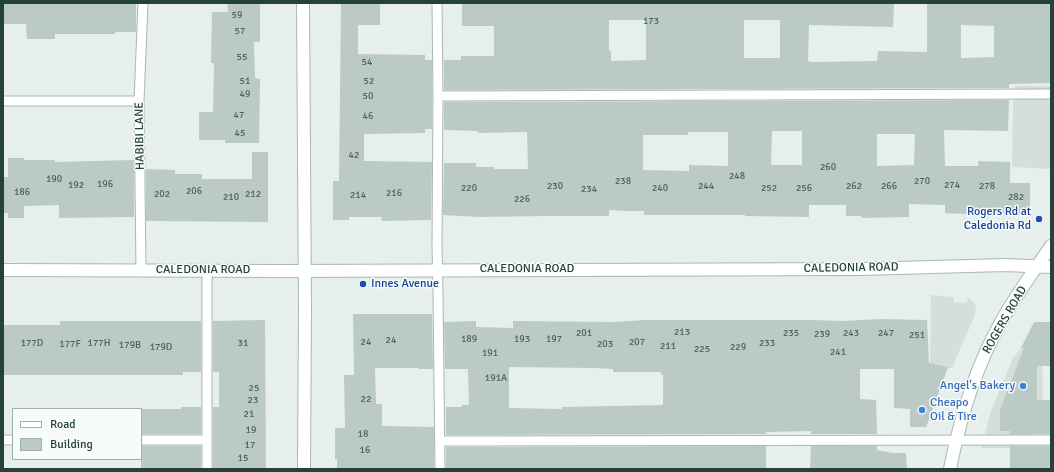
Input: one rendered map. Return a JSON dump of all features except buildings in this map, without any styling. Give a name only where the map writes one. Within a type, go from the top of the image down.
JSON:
[{"type":"street","points":[[303,3],[304,469]]},
{"type":"street","name":"ROGERS ROAD","points":[[950,469],[964,409],[986,350],[1006,313],[1051,246]]},
{"type":"street","name":"CALEDONIA ROAD","points":[[3,270],[304,271],[437,269],[861,269],[1005,265],[1051,267]]},
{"type":"lane","name":"HABIBI LANE","points":[[141,270],[139,101],[143,3]]},
{"type":"lane","points":[[437,3],[437,269],[440,469]]},
{"type":"lane","points":[[438,96],[1051,94]]},
{"type":"lane","points":[[3,101],[139,101]]},
{"type":"lane","points":[[207,270],[207,469]]},
{"type":"lane","points":[[142,440],[206,440]]},
{"type":"lane","points":[[440,440],[1051,440]]},
{"type":"shaded area","points":[[1015,86],[1051,86],[1051,169],[1012,167],[1013,104]]},
{"type":"shaded area","points":[[931,295],[954,297],[954,302],[966,303],[968,298],[973,301],[976,307],[975,315],[952,368],[948,368],[926,427],[910,427],[910,391],[921,383],[930,363]]},
{"type":"shaded area","points":[[1021,348],[1042,352],[1043,428],[1010,448],[981,448],[991,411],[1013,358]]},
{"type":"place","name":"Rogers Rd at Caledonia Rd","points":[[1039,219]]},
{"type":"place","name":"Innes Avenue","points":[[363,284]]},
{"type":"place","name":"Angel's Bakery","points":[[1023,386]]},
{"type":"place","name":"Cheapo Oil & Tire","points":[[922,410]]}]
